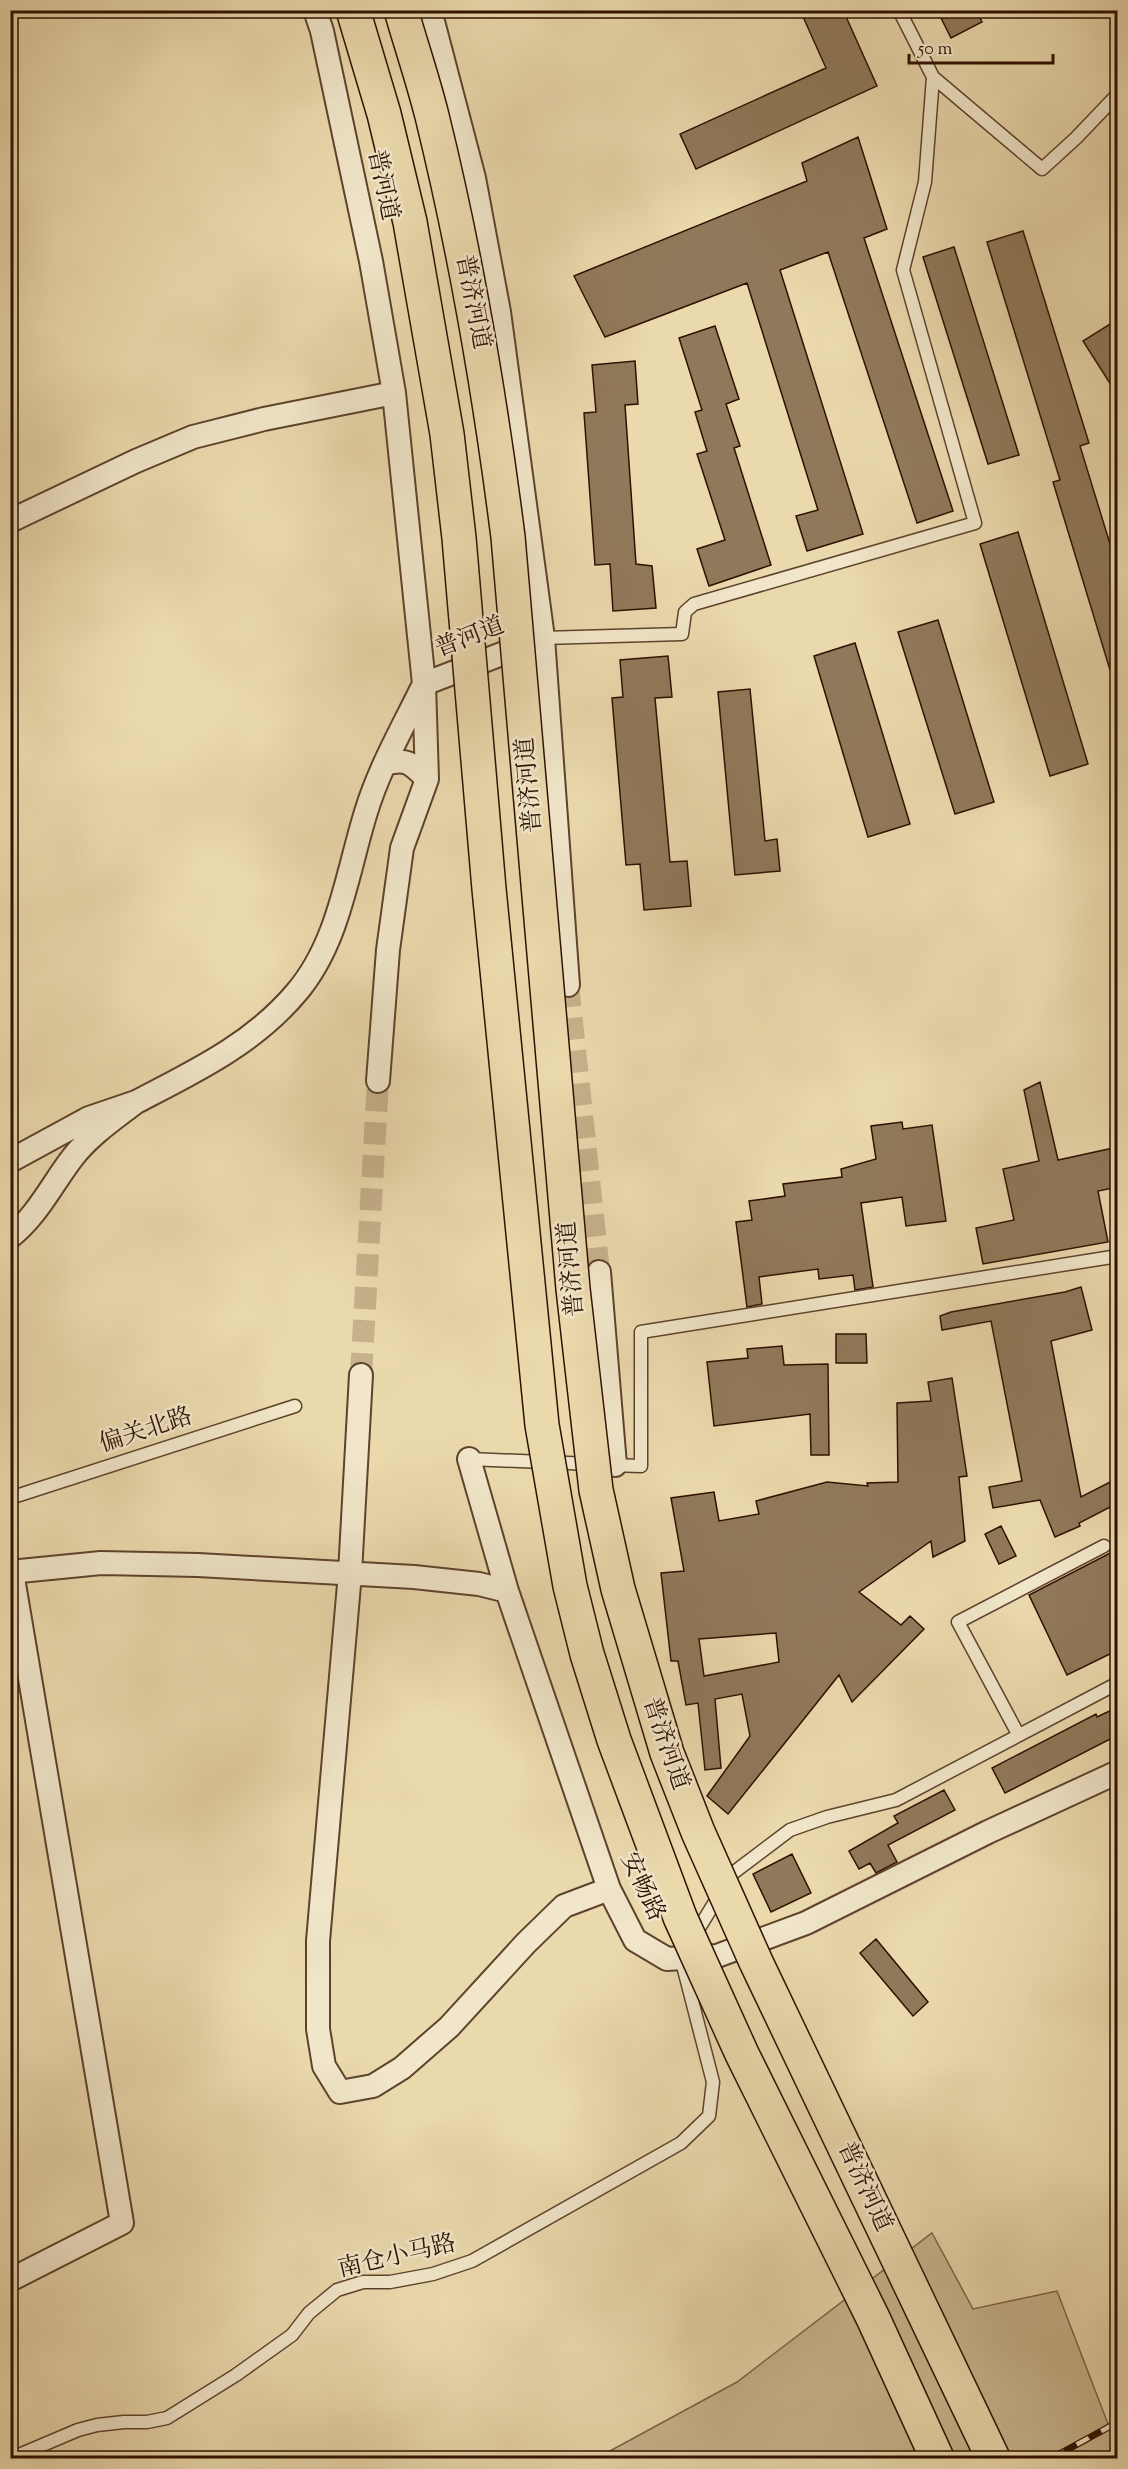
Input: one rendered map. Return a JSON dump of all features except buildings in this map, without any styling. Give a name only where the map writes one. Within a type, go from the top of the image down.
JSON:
[{"type":"highway","name":"普济河道","points":[[353,10],[384,114],[411,222],[447,434],[459,538],[489,889],[542,1425],[570,1586],[587,1654],[614,1740],[680,1917],[736,2043],[873,2318],[936,2458]]},
{"type":"highway","name":"普济河道","points":[[401,10],[431,114],[459,236],[480,339],[500,471],[508,537],[573,1289],[596,1490],[609,1551],[667,1753],[698,1832],[756,1962],[993,2458]]},
{"type":"street","name":"普河道","points":[[315,10],[322,31],[370,261],[394,393],[424,684],[543,638],[499,312],[474,178],[430,10]]},
{"type":"street","points":[[10,521],[136,461],[193,437],[264,419],[394,393]]},
{"type":"street","points":[[543,638],[568,986]]},
{"type":"street","points":[[10,1237],[30,1219],[75,1154],[106,1125],[136,1102],[223,1055],[252,1035],[297,991],[315,965],[332,931],[367,810],[385,764],[424,684]]},
{"type":"street","points":[[378,1081],[388,950],[402,848],[427,779],[424,684]]},
{"type":"street","points":[[385,764],[400,760],[408,762],[427,779]]},
{"type":"street","points":[[10,1161],[89,1118],[136,1102]]},
{"type":"street","points":[[599,1272],[615,1465]]},
{"type":"street","points":[[361,1375],[350,1573],[318,1941],[318,2029],[324,2066],[340,2092],[373,2086],[402,2068],[449,2027],[526,1943],[564,1906],[609,1889]]},
{"type":"street","name":"安畅路","points":[[469,1459],[507,1592],[609,1889],[635,1940],[667,1959],[717,1956],[806,1923],[988,1832],[1118,1772]]},
{"type":"street","points":[[10,2280],[122,2223],[11,1572],[101,1563],[198,1565],[350,1573],[479,1584],[507,1592]]},
{"type":"lane","points":[[899,10],[933,77],[1042,170],[1118,94]]},
{"type":"lane","points":[[543,638],[682,634],[685,612],[694,604],[975,523],[903,270],[925,182],[933,77]]},
{"type":"lane","points":[[469,1459],[641,1466],[641,1332],[1118,1256]]},
{"type":"lane","name":"偏关北路","points":[[10,1498],[295,1406]]},
{"type":"lane","points":[[1018,1734],[958,1622],[1104,1546]]},
{"type":"lane","points":[[681,1958],[733,1873],[790,1830],[827,1817],[896,1800],[1118,1683]]},
{"type":"lane","name":"南仓小马路","points":[[12,2458],[44,2443],[97,2425],[124,2421],[147,2422],[167,2418],[236,2375],[292,2335],[309,2313],[338,2290],[363,2282],[390,2282],[433,2274],[472,2261],[681,2143],[709,2116],[713,2082],[681,1958]]},
{"type":"shaded area","points":[[932,2233],[973,2309],[1057,2291],[1118,2450],[1117,2458],[597,2458],[737,2382]]},
{"type":"tunnel","points":[[568,985],[599,1272]]},
{"type":"tunnel","points":[[361,1375],[378,1081]]},
{"type":"railway","points":[[1052,2458],[1118,2422]]}]
